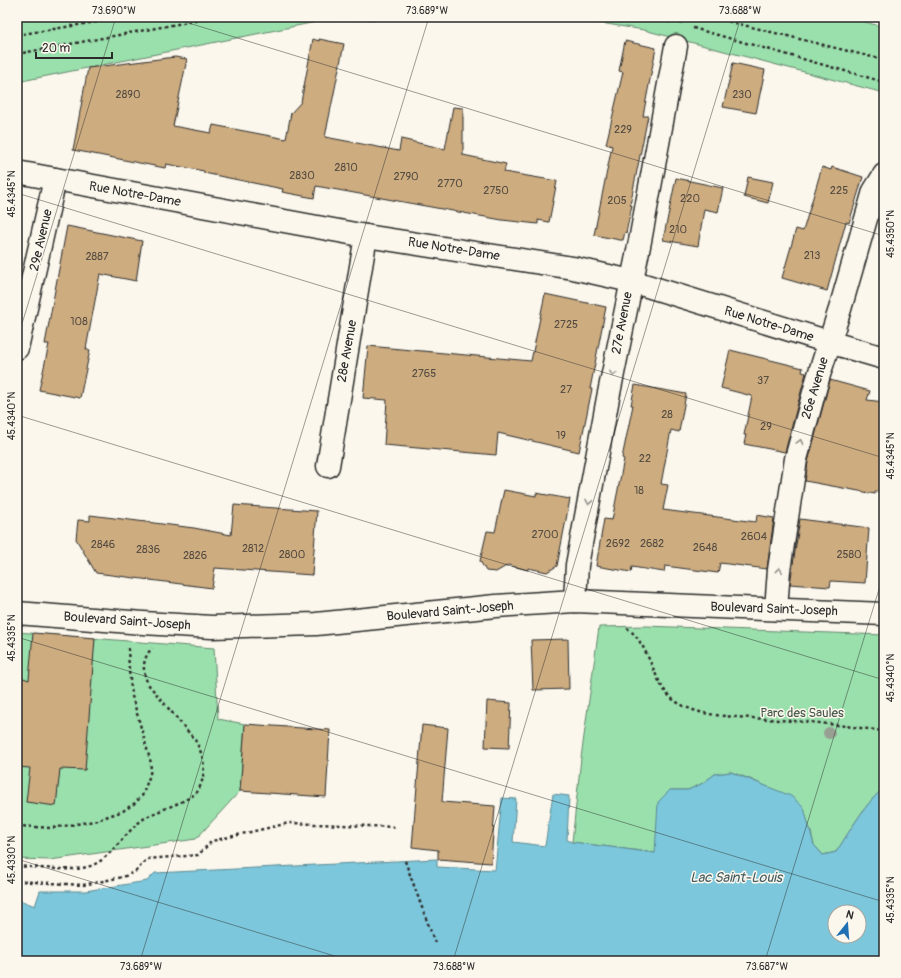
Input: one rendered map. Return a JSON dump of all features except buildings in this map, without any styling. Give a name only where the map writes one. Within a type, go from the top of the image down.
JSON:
[{"type":"street","name":"27e Avenue","points":[[575,601],[577,566],[676,46]]},
{"type":"street","name":"Rue Notre-Dame","points":[[17,172],[366,236],[557,266],[631,281],[884,358]]},
{"type":"street","name":"26e Avenue","points":[[776,609],[779,570],[796,460],[808,412],[874,191],[884,175]]},
{"type":"street","name":"29e Avenue","points":[[17,348],[55,179]]},
{"type":"street","name":"28e Avenue","points":[[328,466],[366,236]]},
{"type":"street","name":"Boulevard Saint-Joseph","points":[[17,613],[212,627],[316,624],[496,606],[575,601],[884,614]]},
{"type":"path","points":[[17,35],[127,17]]},
{"type":"path","points":[[17,54],[215,17]]},
{"type":"path","points":[[650,17],[680,24]]},
{"type":"path","points":[[710,17],[884,60]]},
{"type":"path","points":[[688,26],[884,82]]},
{"type":"path","points":[[626,627],[638,639],[651,660],[664,691],[674,700],[694,711],[714,715],[837,724],[884,731]]},
{"type":"path","points":[[17,826],[52,828],[94,821],[123,811],[142,796],[150,775],[151,763],[132,696],[128,644]]},
{"type":"path","points":[[17,866],[62,869],[87,868],[98,864],[143,819],[197,792],[204,773],[201,751],[195,740],[148,684],[145,677],[143,667],[144,660],[148,652],[154,646]]},
{"type":"path","points":[[17,881],[83,885],[106,881],[123,877],[136,871],[147,859],[198,855],[212,842],[289,823],[396,827]]},
{"type":"path","points":[[405,860],[435,943]]},
{"type":"green space","points":[[17,17],[445,17],[321,21],[17,82]]},
{"type":"green space","points":[[563,17],[846,17],[884,27],[884,93],[644,30]]},
{"type":"green space","name":"Parc des Saules","points":[[646,626],[884,635],[884,789],[871,800],[836,852],[823,855],[814,845],[810,828],[770,788],[731,772],[715,774],[703,783],[688,790],[670,790],[656,853],[572,842],[581,758],[599,627]]},
{"type":"green space","points":[[17,632],[214,648],[218,719],[245,724],[240,791],[196,839],[50,860],[17,859]]},
{"type":"water","name":"Lac Saint-Louis","points":[[731,772],[791,796],[804,808],[814,845],[823,855],[836,852],[871,800],[884,789],[884,961],[17,961],[17,899],[35,906],[40,891],[85,891],[147,881],[155,873],[437,859],[437,867],[495,870],[502,798],[516,799],[513,842],[545,846],[553,794],[569,796],[567,840],[572,842],[655,853],[658,802],[670,790],[688,790],[703,783],[715,774]]}]
